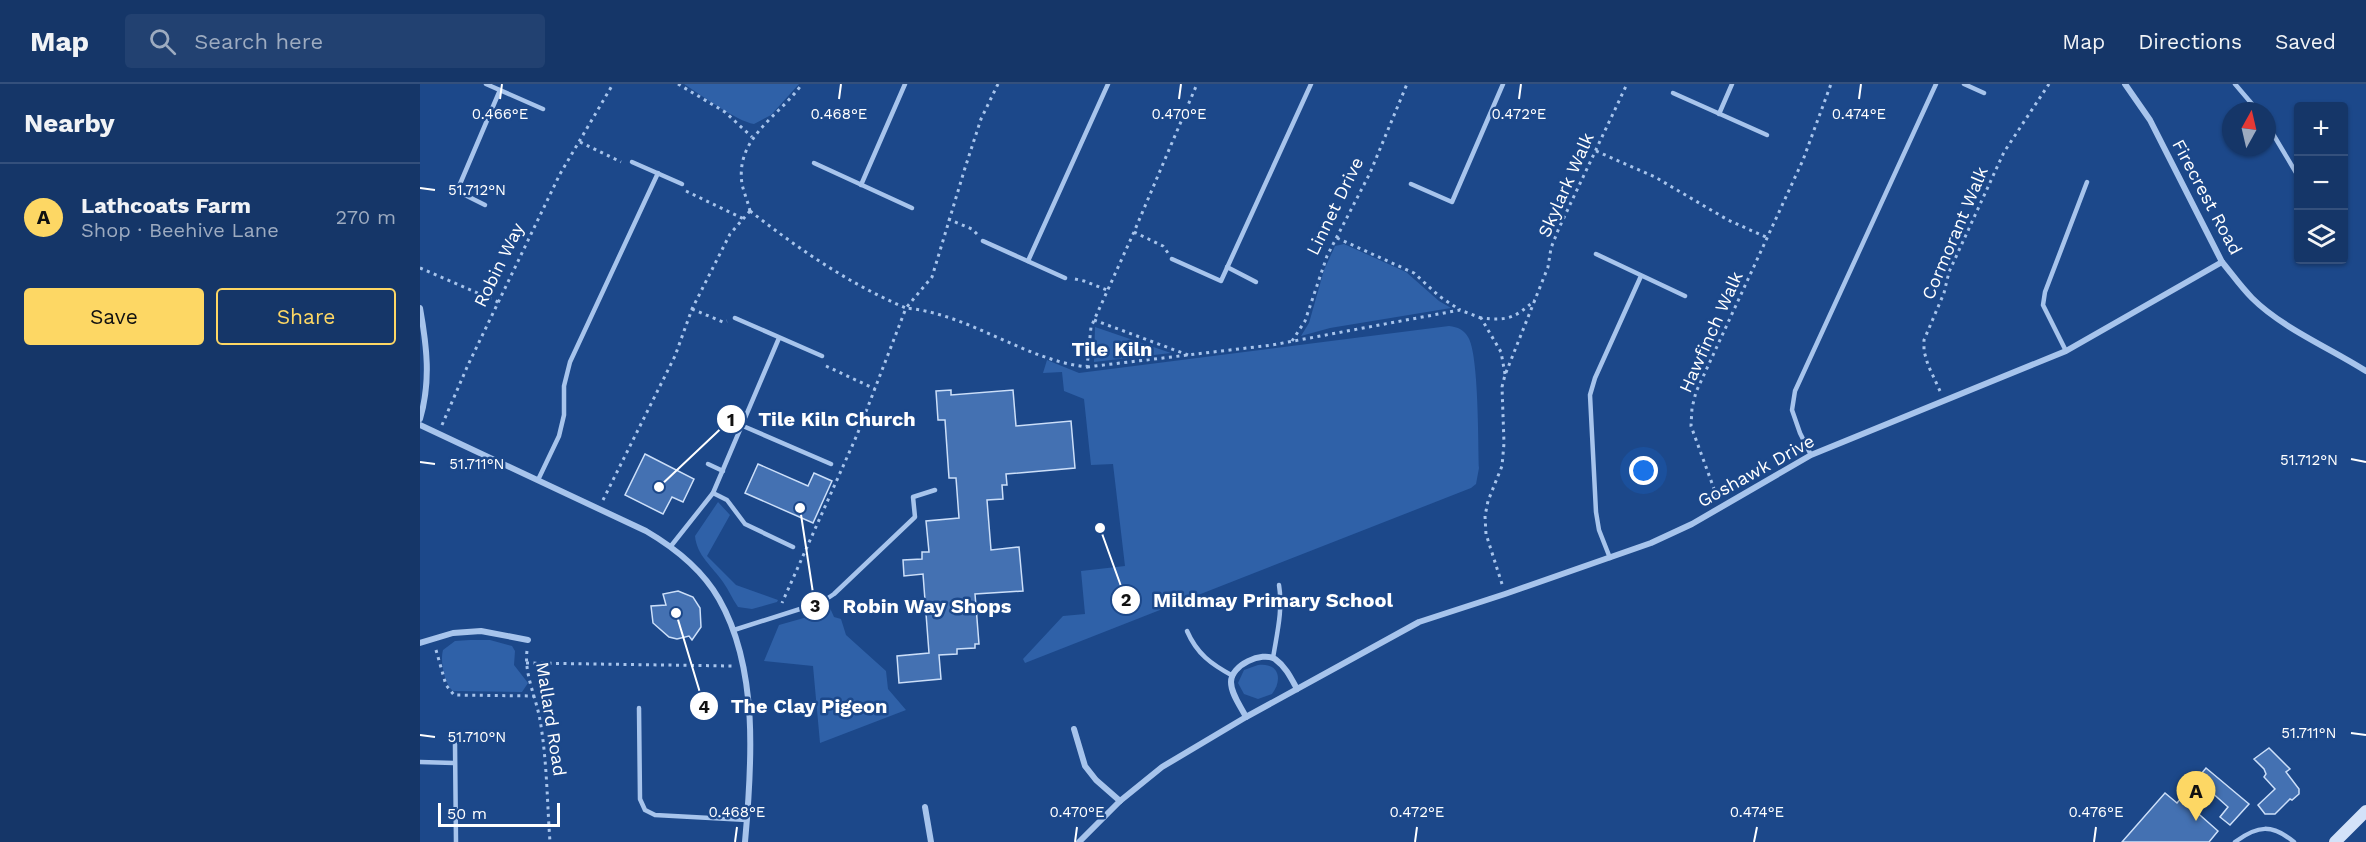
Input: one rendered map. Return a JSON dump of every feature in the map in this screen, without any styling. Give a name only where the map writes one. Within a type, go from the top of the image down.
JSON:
[{"type":"main road","points":[[2335,842],[2366,811]]},
{"type":"street","name":"Firecrest Road","points":[[2125,84],[2150,120],[2222,262],[2254,299],[2298,330],[2366,371]]},
{"type":"street","name":"Goshawk Drive","points":[[1079,842],[1120,801],[1162,767],[1246,717],[1419,622],[1651,543],[1692,524],[1811,455],[2066,351],[2222,262]]},
{"type":"street","points":[[420,308],[429,363],[420,419]]},
{"type":"street","points":[[420,425],[600,507],[646,531],[672,546],[699,571],[719,598],[734,630],[743,665],[750,774],[745,842]]},
{"type":"street","name":"Mallard Road","points":[[420,643],[453,633],[481,631],[528,640]]},
{"type":"street","points":[[1246,717],[1231,681],[1244,663],[1260,657],[1273,657],[1286,669],[1297,689]]},
{"type":"street","points":[[1074,729],[1086,766],[1096,780],[1120,801]]},
{"type":"street","points":[[925,807],[931,842]]},
{"type":"lane","points":[[486,84],[543,108]]},
{"type":"lane","points":[[861,185],[905,84]]},
{"type":"lane","points":[[1028,261],[1108,84]]},
{"type":"lane","points":[[1172,259],[1221,281],[1311,84]]},
{"type":"lane","points":[[1411,184],[1452,202],[1503,84]]},
{"type":"lane","points":[[1719,114],[1732,84]]},
{"type":"lane","points":[[1811,455],[1792,410],[1795,391],[1936,84]]},
{"type":"lane","points":[[1964,84],[1984,93]]},
{"type":"lane","points":[[2235,84],[2250,102]]},
{"type":"lane","points":[[484,205],[457,191],[500,90]]},
{"type":"lane","points":[[1672,93],[1767,135]]},
{"type":"lane","points":[[2276,139],[2294,170]]},
{"type":"lane","points":[[632,162],[682,184]]},
{"type":"lane","points":[[814,163],[912,208]]},
{"type":"lane","points":[[538,480],[559,436],[564,414],[564,386],[570,362],[658,173]]},
{"type":"lane","points":[[2066,351],[2043,305],[2045,291],[2087,182]]},
{"type":"lane","points":[[983,241],[1065,278]]},
{"type":"lane","points":[[1596,254],[1685,296]]},
{"type":"lane","points":[[1227,267],[1256,282]]},
{"type":"lane","points":[[1610,558],[1599,530],[1596,512],[1589,411],[1590,395],[1595,378],[1641,276]]},
{"type":"lane","points":[[735,318],[822,356]]},
{"type":"lane","points":[[672,546],[713,493],[780,338]]},
{"type":"lane","points":[[743,426],[831,464]]},
{"type":"lane","points":[[708,464],[723,471]]},
{"type":"lane","points":[[734,630],[815,605],[834,594],[915,517],[913,497],[935,490]]},
{"type":"lane","points":[[713,493],[727,500],[745,524],[794,547]]},
{"type":"lane","points":[[1273,657],[1279,625],[1280,585]]},
{"type":"lane","points":[[1187,631],[1201,655],[1233,676]]},
{"type":"lane","points":[[639,708],[640,799],[645,810],[656,815],[747,820]]},
{"type":"lane","points":[[455,744],[456,842]]},
{"type":"lane","points":[[420,762],[454,764]]},
{"type":"lane","points":[[2235,842],[2254,831],[2271,828],[2281,831],[2294,842]]},
{"type":"path","name":"Robin Way","points":[[438,433],[560,174],[613,84]]},
{"type":"path","points":[[678,84],[725,112],[752,137]]},
{"type":"path","points":[[776,617],[875,389],[906,308],[841,276],[750,211],[742,183],[747,148],[752,137],[785,105],[802,84]]},
{"type":"path","name":"Linnet Drive","points":[[1292,341],[1305,321],[1321,270],[1370,173],[1407,84]]},
{"type":"path","name":"Skylark Walk","points":[[1506,594],[1491,553],[1486,534],[1485,516],[1488,501],[1502,466],[1504,442],[1501,404],[1505,375],[1548,267],[1551,248],[1559,228],[1627,84]]},
{"type":"path","name":"Hawfinch Walk","points":[[1721,507],[1691,426],[1696,392],[1803,159],[1831,84]]},
{"type":"path","name":"Cormorant Walk","points":[[1945,401],[1928,364],[1924,351],[1924,340],[1944,293],[1949,273],[2004,152],[2049,84]]},
{"type":"path","points":[[580,142],[626,164],[632,162]]},
{"type":"path","points":[[1596,151],[1655,177],[1728,220],[1768,238]]},
{"type":"path","points":[[682,184],[687,192],[744,219]]},
{"type":"path","points":[[600,507],[675,356],[692,309],[730,234],[750,211]]},
{"type":"path","points":[[948,219],[972,229],[983,241]]},
{"type":"path","points":[[1134,232],[1163,246],[1172,259]]},
{"type":"path","points":[[1337,238],[1414,273],[1439,296],[1460,310],[1481,318],[1500,320],[1517,316],[1536,299]]},
{"type":"path","points":[[420,268],[498,302]]},
{"type":"path","points":[[1065,278],[1084,281],[1107,290]]},
{"type":"path","points":[[692,309],[723,322],[735,318]]},
{"type":"path","points":[[1088,367],[1292,341],[1460,310]]},
{"type":"path","name":"Skylark Walk","points":[[1481,318],[1501,352],[1505,375]]},
{"type":"path","points":[[1094,320],[1189,355]]},
{"type":"path","points":[[822,356],[826,367],[875,389]]},
{"type":"path","points":[[432,639],[446,685],[454,694],[535,696]]},
{"type":"path","name":"Mallard Road","points":[[528,640],[526,663],[535,696],[545,761],[550,842]]},
{"type":"path","points":[[526,663],[743,665]]},
{"type":"shaded area","points":[[684,84],[799,84],[771,115],[754,124],[728,113]]},
{"type":"shaded area","points":[[1344,244],[1406,272],[1439,301],[1451,308],[1330,328],[1301,336],[1309,323],[1324,270],[1335,246]]},
{"type":"shaded area","points":[[1449,326],[1460,329],[1468,337],[1472,346],[1477,400],[1479,468],[1476,484],[1471,488],[1025,663],[1023,659],[1063,616],[1085,614],[1081,571],[1125,566],[1113,464],[1091,465],[1084,399],[1064,391],[1062,372],[1043,373],[1047,360],[1079,373]]},
{"type":"shaded area","points":[[1095,327],[1171,353],[1094,362]]},
{"type":"shaded area","points":[[718,502],[730,515],[707,556],[736,585],[778,600],[777,602],[752,609],[738,607],[723,582],[702,555],[695,536]]},
{"type":"shaded area","points":[[830,608],[834,617],[841,619],[846,635],[886,671],[888,689],[906,710],[820,743],[813,666],[764,661],[779,625],[818,614]]},
{"type":"shaded area","points":[[490,640],[512,646],[515,651],[514,665],[528,683],[522,692],[453,691],[447,683],[444,672],[443,650],[455,641]]},
{"type":"shaded area","points":[[1258,665],[1271,666],[1275,669],[1278,678],[1272,694],[1258,699],[1244,694],[1238,683],[1244,670]]},
{"type":"building","points":[[951,390],[951,395],[1013,390],[1016,426],[1071,421],[1075,468],[1006,474],[1007,485],[1002,485],[1003,499],[987,500],[991,550],[1019,547],[1023,591],[975,594],[979,644],[975,644],[975,648],[957,649],[957,654],[939,655],[941,679],[899,683],[897,656],[929,653],[923,574],[904,576],[903,560],[922,559],[922,552],[929,552],[926,521],[959,518],[956,478],[949,478],[945,420],[938,420],[936,391]]},
{"type":"building","points":[[645,454],[694,479],[683,502],[672,497],[663,514],[625,495]]},
{"type":"building","points":[[758,464],[808,486],[814,473],[832,481],[813,523],[745,493]]},
{"type":"building","points":[[678,591],[693,597],[700,608],[701,627],[692,640],[689,636],[677,639],[669,637],[653,623],[651,606],[666,605],[663,594]]},
{"type":"building","points":[[2269,748],[2290,769],[2286,772],[2299,789],[2299,794],[2292,800],[2290,799],[2275,814],[2265,814],[2258,805],[2275,789],[2264,777],[2266,774],[2264,769],[2254,759]]},
{"type":"building","points":[[2206,768],[2249,804],[2230,825],[2220,817],[2228,807],[2209,790],[2192,808],[2218,831],[2209,842],[2122,842],[2165,793],[2177,803]]},
{"type":"place","name":"Tile Kiln Church","points":[[659,487]]},
{"type":"place","name":"Robin Way Shops","points":[[800,508]]},
{"type":"place","name":"Mildmay Primary School","points":[[1100,528]]},
{"type":"place","name":"The Clay Pigeon","points":[[676,613]]},
{"type":"place","name":"Lathcoats Farm","points":[[2196,821]]},
{"type":"district","name":"Tile Kiln","points":[[1112,349]]}]
